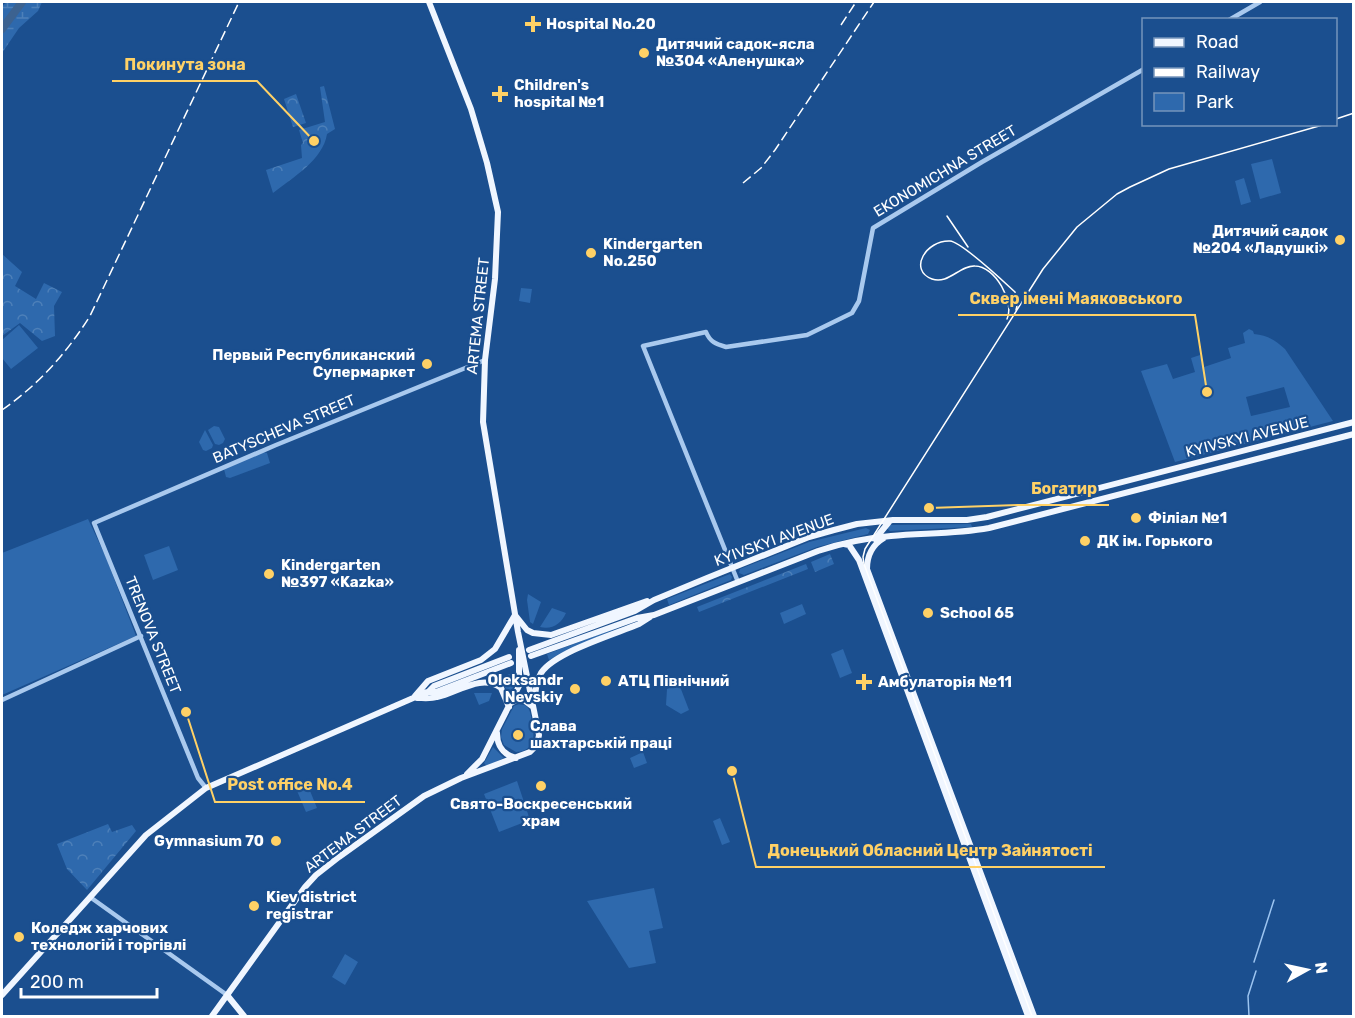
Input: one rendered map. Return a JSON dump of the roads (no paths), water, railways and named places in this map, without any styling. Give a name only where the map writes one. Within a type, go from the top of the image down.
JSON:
[{"type":"main road","name":"ARTEMA STREET","points":[[212,1017],[316,875],[374,830],[424,796],[461,778],[517,758],[530,752],[537,745],[539,735],[518,632],[483,422],[485,360],[495,279],[498,212],[471,109],[449,48],[427,2]]},
{"type":"main road","name":"KYIVSKYI AVENUE","points":[[1353,422],[987,517],[892,520],[857,524],[809,537],[654,600],[634,612],[530,653],[637,618],[654,615],[841,544],[876,537],[989,528],[1353,434]]},
{"type":"main road","points":[[987,517],[982,525],[989,528]]},
{"type":"main road","points":[[972,531],[975,519]]},
{"type":"main road","points":[[863,573],[868,549],[885,525],[892,520]]},
{"type":"main road","points":[[886,536],[877,542],[870,552],[867,569],[1034,1017]]},
{"type":"main road","points":[[841,544],[849,545],[863,573],[1028,1017]]},
{"type":"main road","points":[[414,698],[428,681],[481,660],[495,649],[515,615],[527,630],[551,635],[639,603],[654,600]]},
{"type":"main road","points":[[535,719],[535,694],[539,678],[553,661],[639,624],[654,615]]},
{"type":"main road","name":"ARTEMA STREET","points":[[461,778],[482,759],[519,686],[518,632]]},
{"type":"main road","points":[[2,995],[147,835],[206,788],[414,698],[434,686],[510,660]]},
{"type":"main road","points":[[414,698],[435,698],[479,683],[489,682],[501,688],[510,705],[516,700],[524,700],[532,707]]},
{"type":"main road","points":[[427,692],[429,697],[435,698]]},
{"type":"main road","points":[[497,732],[498,743],[503,752],[517,758]]},
{"type":"main road","points":[[227,995],[244,1017]]},
{"type":"street","points":[[1232,18],[1260,2]]},
{"type":"street","name":"EKONOMICHNA STREET","points":[[733,567],[643,346],[706,332],[709,339],[726,347],[807,335],[852,313],[859,301],[873,228],[1142,70]]},
{"type":"street","name":"BATYSCHEVA STREET","points":[[94,523],[276,445],[485,360]]},
{"type":"street","name":"TRENOVA STREET","points":[[94,523],[198,778],[206,788]]},
{"type":"street","points":[[733,567],[738,582]]},
{"type":"street","points":[[2,700],[141,636]]},
{"type":"street","points":[[90,897],[227,995]]},
{"type":"waterway","points":[[2,29],[22,2]]},
{"type":"waterway","points":[[1254,962],[1274,900]]},
{"type":"waterway","points":[[1249,1016],[1248,996],[1256,971]]},
{"type":"tram line","points":[[1337,119],[1354,113]]},
{"type":"tram line","points":[[1032,1016],[864,564],[865,549],[1043,269],[1077,227],[1117,194],[1169,169],[1319,126]]},
{"type":"tram line","points":[[947,216],[968,247]]},
{"type":"tram line","points":[[1007,319],[1009,312],[1006,295],[1002,286],[990,272],[975,266],[964,268],[943,279],[932,279],[921,269],[923,256],[927,250],[941,242],[950,241],[964,248],[1015,292],[1018,301],[1016,310]]},
{"type":"railway","points":[[2,410],[28,390],[50,368],[90,316],[239,2]]},
{"type":"railway","points":[[841,25],[856,2]]},
{"type":"railway","points":[[743,183],[761,168],[775,150],[874,2]]},
{"type":"place","name":"Hospital No.20","points":[[533,24]]},
{"type":"place","name":"Дитячий садок-ясла №304 «Аленушка»","points":[[644,53]]},
{"type":"place","name":"Children's hospital №1","points":[[500,94]]},
{"type":"place","name":"Покинута зона","points":[[314,141]]},
{"type":"place","name":"Дитячий садок №204 «Ладушкі»","points":[[1340,240]]},
{"type":"place","name":"Kindergarten No.250","points":[[591,253]]},
{"type":"place","name":"Первый Республиканский Супермаркет","points":[[427,364]]},
{"type":"place","name":"Сквер імені Маяковського","points":[[1207,392]]},
{"type":"place","name":"Богатир","points":[[929,508]]},
{"type":"place","name":"Філіал №1","points":[[1136,518]]},
{"type":"place","name":"ДК ім. Горького","points":[[1085,541]]},
{"type":"place","name":"Kindergarten №397 «Kazka»","points":[[269,574]]},
{"type":"place","name":"School 65","points":[[928,613]]},
{"type":"place","name":"АТЦ Північний","points":[[606,681]]},
{"type":"place","name":"Амбулаторія №11","points":[[864,682]]},
{"type":"place","name":"Oleksandr Nevskiy","points":[[575,689]]},
{"type":"place","name":"Post office No.4","points":[[186,712]]},
{"type":"place","name":"Слава шахтарській праці","points":[[518,735]]},
{"type":"place","name":"Донецький Обласний Центр Зайнятості","points":[[732,771]]},
{"type":"place","name":"Свято-Воскресенський храм","points":[[541,786]]},
{"type":"place","name":"Gymnasium 70","points":[[276,841]]},
{"type":"place","name":"Kiev district registrar","points":[[254,906]]},
{"type":"place","name":"Коледж харчових технологій і торгівлі","points":[[19,937]]}]
